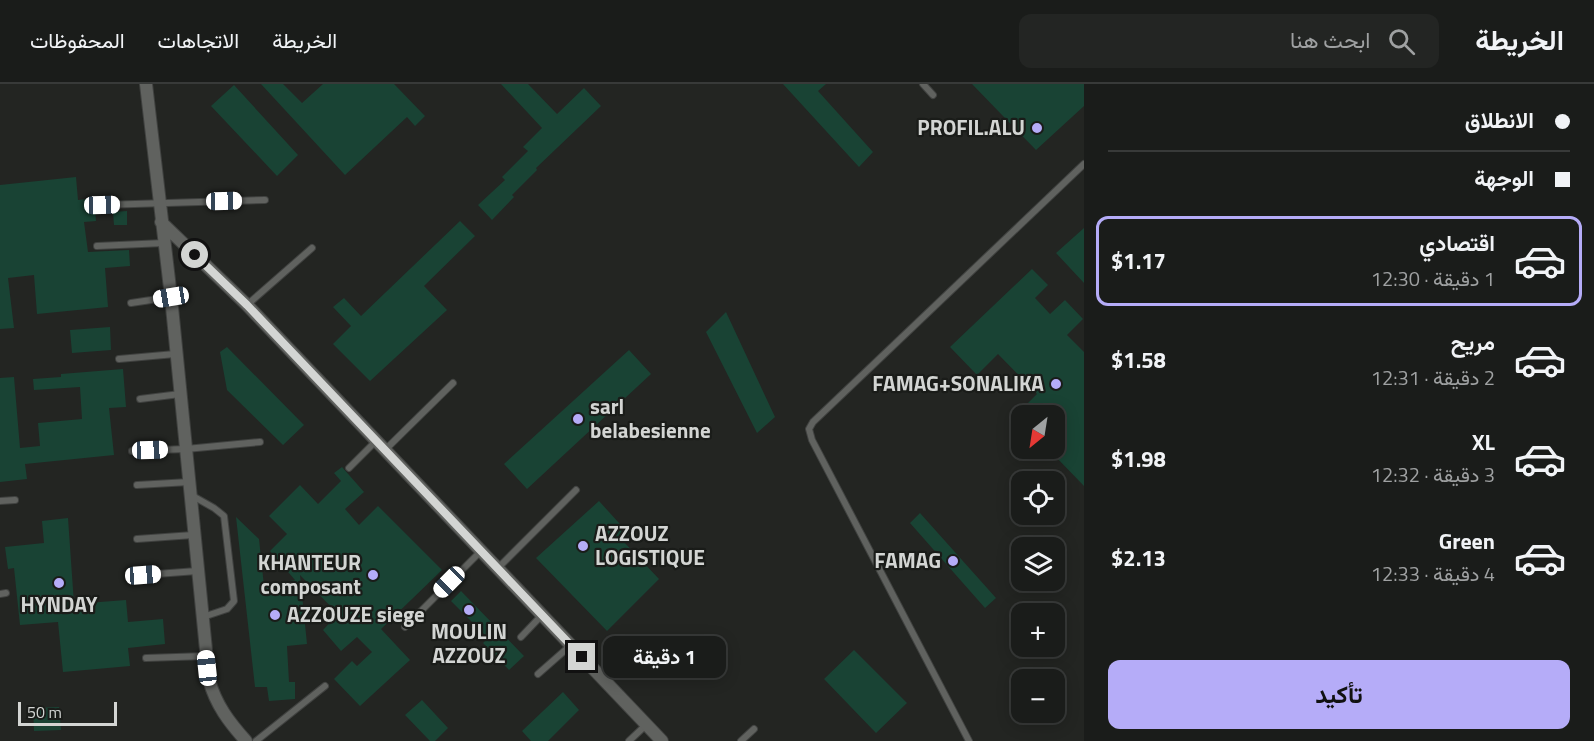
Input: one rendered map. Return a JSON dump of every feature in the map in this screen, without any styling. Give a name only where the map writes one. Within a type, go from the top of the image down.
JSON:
[{"type":"street","points":[[146,84],[171,297],[209,680],[214,697],[223,713],[246,741]]},
{"type":"street","points":[[161,222],[247,305],[662,741]]},
{"type":"lane","points":[[923,84],[933,95]]},
{"type":"lane","points":[[969,741],[808,429],[1084,165]]},
{"type":"lane","points":[[102,205],[265,200]]},
{"type":"lane","points":[[97,246],[164,243]]},
{"type":"lane","points":[[247,305],[312,248]]},
{"type":"lane","points":[[131,303],[171,297]]},
{"type":"lane","points":[[119,359],[175,354]]},
{"type":"lane","points":[[349,468],[381,445],[453,383]]},
{"type":"lane","points":[[140,399],[180,394]]},
{"type":"lane","points":[[132,451],[260,442]]},
{"type":"lane","points":[[137,485],[189,488],[224,516],[234,601],[227,609],[202,618]]},
{"type":"lane","points":[[498,568],[576,490]]},
{"type":"lane","points":[[0,501],[15,500]]},
{"type":"lane","points":[[137,539],[193,535]]},
{"type":"lane","points":[[405,627],[481,551]]},
{"type":"lane","points":[[143,575],[197,571]]},
{"type":"lane","points":[[521,637],[542,615]]},
{"type":"lane","points":[[538,675],[571,645]]},
{"type":"lane","points":[[146,658],[206,656]]},
{"type":"lane","points":[[256,741],[325,687]]},
{"type":"lane","points":[[629,741],[646,724]]},
{"type":"lane","points":[[741,741],[754,729]]},
{"type":"building","points":[[261,84],[283,84],[302,103],[323,84],[394,84],[425,116],[415,126],[407,117],[345,175]]},
{"type":"building","points":[[501,84],[528,84],[557,114],[584,88],[601,106],[536,168],[537,170],[512,195],[514,197],[492,220],[478,205],[505,180],[502,177],[528,151],[523,147],[542,128]]},
{"type":"building","points":[[783,84],[826,84],[818,91],[873,152],[859,167]]},
{"type":"building","name":"PROFIL.ALU","points":[[972,84],[1084,84],[1084,106],[1036,150]]},
{"type":"building","points":[[234,85],[298,155],[277,176],[211,106]]},
{"type":"building","points":[[76,177],[78,200],[94,198],[96,221],[84,222],[88,252],[129,250],[130,266],[105,268],[108,307],[37,314],[34,275],[8,278],[14,328],[0,329],[0,185]]},
{"type":"building","points":[[127,211],[127,225],[114,225],[113,212]]},
{"type":"building","points":[[460,221],[475,236],[424,286],[447,310],[370,381],[333,344],[351,326],[333,307],[344,298],[361,316]]},
{"type":"building","points":[[1084,228],[1084,283],[1056,253]]},
{"type":"building","name":"FAMAG+SONALIKA","points":[[1032,269],[1048,285],[1035,298],[1050,314],[1065,300],[1083,319],[1067,335],[1084,352],[1084,486],[1058,459],[1065,459],[1065,405],[1026,405],[1037,394],[998,354],[977,375],[950,347]]},
{"type":"building","points":[[726,312],[775,417],[757,433],[706,332]]},
{"type":"building","points":[[110,327],[111,350],[72,353],[70,330]]},
{"type":"building","points":[[227,347],[304,425],[283,445],[227,390],[220,352]]},
{"type":"building","name":"sarl belabesienne","points":[[629,350],[651,374],[527,489],[504,464]]},
{"type":"building","points":[[123,369],[126,407],[109,408],[114,455],[25,464],[27,479],[0,482],[0,378],[14,377],[20,448],[40,446],[38,423],[82,419],[80,387],[34,390],[33,379],[61,377],[61,374]]},
{"type":"building","points":[[342,467],[364,492],[345,509],[359,525],[378,506],[442,570],[381,629],[410,660],[360,706],[334,679],[352,661],[357,666],[372,652],[357,637],[341,651],[323,630],[338,614],[300,575],[307,644],[287,646],[289,682],[295,682],[295,699],[269,701],[267,687],[255,687],[236,517],[259,539],[264,586],[295,580],[270,551],[287,534],[269,516],[300,485],[318,504],[341,481],[334,473]]},
{"type":"building","points":[[599,501],[629,534],[622,540],[659,579],[607,631],[536,558]]},
{"type":"building","name":"FAMAG","points":[[920,513],[996,598],[985,608],[910,523]]},
{"type":"building","points":[[68,518],[74,604],[126,600],[128,622],[163,619],[165,644],[128,648],[130,666],[63,672],[58,622],[20,625],[14,568],[8,569],[5,547],[44,543],[42,521]]},
{"type":"building","points":[[461,591],[524,656],[509,670],[483,643],[488,638],[451,601]]},
{"type":"building","points":[[854,650],[907,703],[876,733],[824,679]]},
{"type":"building","points":[[563,692],[579,710],[548,741],[531,741],[522,731]]},
{"type":"building","points":[[422,700],[448,728],[435,741],[430,741],[405,715]]},
{"type":"building","points":[[59,707],[61,730],[34,731],[33,708]]},
{"type":"place","name":"PROFIL.ALU","points":[[1037,128]]},
{"type":"place","name":"FAMAG+SONALIKA","points":[[1056,384]]},
{"type":"place","name":"sarl belabesienne","points":[[578,419]]},
{"type":"place","name":"AZZOUZ LOGISTIQUE","points":[[583,546]]},
{"type":"place","name":"FAMAG","points":[[953,561]]},
{"type":"place","name":"KHANTEUR composant","points":[[373,575]]},
{"type":"place","name":"HYNDAY","points":[[59,583]]},
{"type":"place","name":"MOULIN AZZOUZ","points":[[469,610]]},
{"type":"place","name":"AZZOUZE siege","points":[[275,615]]},
{"type":"route","points":[[195,255],[247,305],[582,657]]}]
